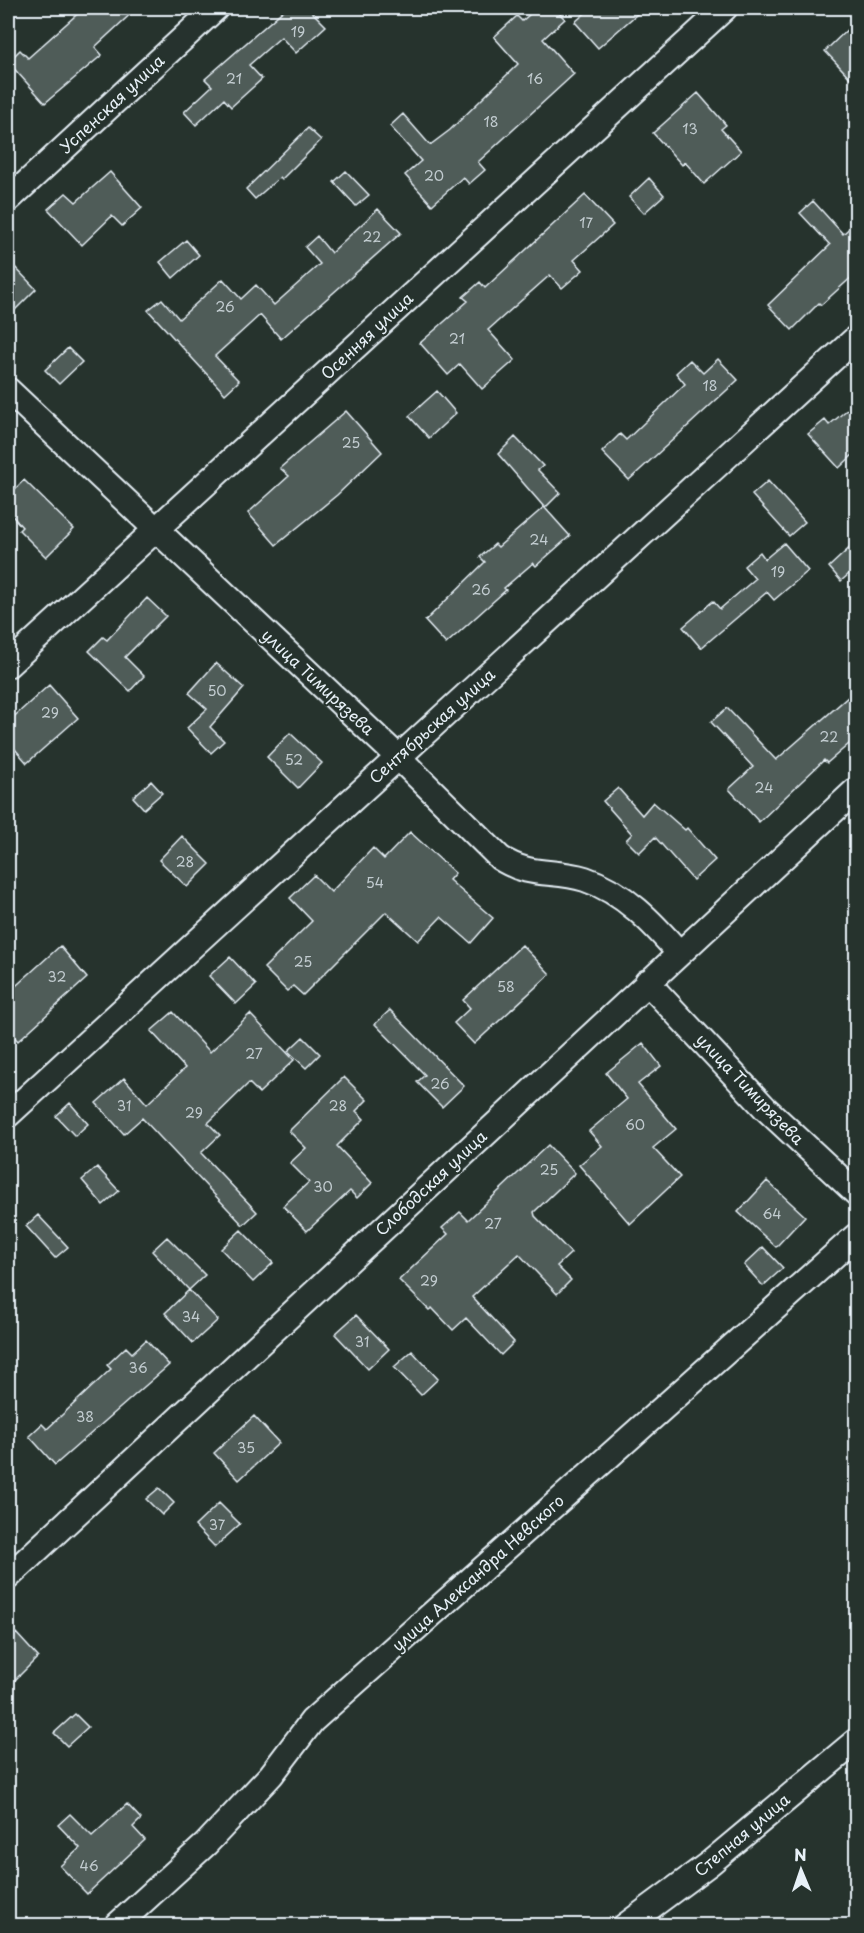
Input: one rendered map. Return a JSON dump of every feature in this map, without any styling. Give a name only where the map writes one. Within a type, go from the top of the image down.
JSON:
[{"type":"street","name":"Успенская улица","points":[[8,200],[216,8]]},
{"type":"street","name":"Осенняя улица","points":[[8,665],[725,8]]},
{"type":"street","name":"Сентябрьская улица","points":[[8,1115],[856,338]]},
{"type":"street","name":"улица Тимирязева","points":[[8,390],[398,757],[500,858],[518,869],[585,879],[619,897],[648,918],[679,953]]},
{"type":"street","name":"Слободская улица","points":[[8,1577],[856,790]]},
{"type":"street","name":"улица Тимирязева","points":[[647,982],[766,1109],[856,1193]]},
{"type":"street","name":"улица Александра Невского","points":[[116,1926],[206,1844],[271,1775],[312,1721],[856,1236]]},
{"type":"street","name":"Степная улица","points":[[625,1926],[711,1863],[856,1741]]},
{"type":"building","points":[[84,8],[137,8],[95,47],[102,55],[45,103],[8,62],[20,50],[28,58]]},
{"type":"building","points":[[286,8],[308,8],[326,26],[296,53],[281,37],[249,65],[262,79],[231,107],[224,99],[196,125],[184,112],[212,86],[205,79]]},
{"type":"building","points":[[537,8],[554,8],[565,19],[543,39],[574,74],[478,162],[485,170],[469,184],[463,177],[432,205],[405,175],[421,161],[390,126],[403,114],[430,145],[450,130],[518,64],[494,37],[517,16],[522,21]]},
{"type":"building","points":[[591,8],[644,8],[598,48],[575,22]]},
{"type":"building","points":[[856,21],[856,84],[825,51]]},
{"type":"building","points":[[698,93],[726,125],[721,129],[741,151],[704,184],[685,162],[682,165],[653,133]]},
{"type":"building","points":[[308,128],[321,140],[282,179],[280,177],[255,199],[246,189]]},
{"type":"building","points":[[346,171],[369,195],[356,206],[334,182]]},
{"type":"building","points":[[110,172],[142,208],[122,226],[112,216],[82,245],[48,209],[66,193],[76,202]]},
{"type":"building","points":[[649,178],[664,195],[644,213],[629,197]]},
{"type":"building","points":[[585,195],[613,225],[574,260],[583,270],[562,288],[550,275],[488,330],[515,360],[482,389],[460,364],[448,375],[420,343],[468,301],[463,297],[480,282],[485,288]]},
{"type":"building","points":[[813,201],[843,234],[856,222],[856,273],[821,305],[819,303],[792,330],[768,305],[830,245],[800,213]]},
{"type":"building","points":[[378,209],[401,233],[281,339],[260,315],[215,356],[239,381],[225,394],[148,310],[162,299],[179,319],[223,279],[241,299],[256,285],[274,305],[320,264],[305,247],[317,236],[331,253]]},
{"type":"building","points":[[186,240],[199,255],[173,278],[160,262]]},
{"type":"building","points":[[8,260],[36,289],[8,317]]},
{"type":"building","points":[[68,348],[82,362],[59,384],[45,370]]},
{"type":"building","points":[[718,359],[738,380],[629,480],[602,452],[620,434],[626,440],[685,384],[676,373],[690,360],[703,373]]},
{"type":"building","points":[[437,391],[456,413],[429,438],[409,416]]},
{"type":"building","points":[[856,402],[856,452],[839,468],[808,434],[825,420],[829,425]]},
{"type":"building","points":[[346,411],[382,452],[337,495],[276,545],[248,513],[289,476],[280,468]]},
{"type":"building","points":[[515,437],[543,466],[538,470],[560,493],[545,508],[570,536],[536,566],[533,563],[504,588],[506,590],[446,644],[425,621],[485,562],[480,557],[495,544],[498,547],[544,507],[498,454]]},
{"type":"building","points":[[24,480],[74,529],[46,557],[19,530],[22,527],[8,511],[8,496]]},
{"type":"building","points":[[768,481],[805,522],[789,536],[752,495]]},
{"type":"building","points":[[856,542],[856,568],[841,581],[829,567]]},
{"type":"building","points":[[784,543],[808,571],[774,600],[767,592],[701,648],[683,627],[713,601],[720,609],[755,579],[744,566],[760,552],[765,559]]},
{"type":"building","points":[[147,598],[166,616],[125,657],[144,676],[130,691],[89,651],[103,637],[107,640]]},
{"type":"building","points":[[216,663],[244,688],[210,727],[224,741],[211,753],[187,728],[207,709],[189,693]]},
{"type":"building","points":[[49,685],[78,718],[27,763],[8,741],[8,722]]},
{"type":"building","points":[[856,690],[856,738],[827,763],[824,760],[759,822],[729,789],[753,767],[711,722],[727,708],[776,760]]},
{"type":"building","points":[[290,733],[322,763],[298,788],[267,757]]},
{"type":"building","points":[[151,781],[162,793],[144,809],[133,797]]},
{"type":"building","points":[[618,788],[642,815],[653,802],[685,830],[687,828],[715,860],[693,880],[655,837],[639,853],[626,840],[632,834],[603,801]]},
{"type":"building","points":[[410,832],[455,873],[449,880],[493,918],[471,943],[441,917],[418,941],[386,912],[303,995],[293,986],[287,991],[264,968],[312,921],[290,898],[314,875],[331,892],[373,848],[384,859]]},
{"type":"building","points":[[182,836],[210,864],[187,887],[159,860]]},
{"type":"building","points":[[522,945],[550,974],[474,1044],[454,1023],[470,1008],[463,1000]]},
{"type":"building","points":[[60,946],[87,978],[18,1041],[8,1030],[8,993]]},
{"type":"building","points":[[230,957],[256,985],[236,1004],[209,976]]},
{"type":"building","points":[[390,1010],[464,1086],[442,1107],[417,1082],[425,1075],[375,1024]]},
{"type":"building","points":[[173,1012],[210,1052],[250,1014],[294,1060],[259,1093],[249,1083],[208,1123],[220,1135],[201,1153],[257,1212],[243,1225],[142,1118],[124,1134],[96,1103],[124,1078],[147,1104],[185,1068],[151,1031]]},
{"type":"building","points":[[303,1037],[320,1054],[306,1068],[288,1051]]},
{"type":"building","points":[[643,1043],[661,1066],[638,1084],[676,1129],[653,1148],[680,1177],[630,1224],[579,1165],[602,1146],[589,1131],[627,1099],[606,1073]]},
{"type":"building","points":[[344,1077],[367,1100],[356,1111],[364,1119],[337,1146],[372,1183],[357,1198],[350,1191],[307,1231],[283,1206],[309,1182],[290,1163],[306,1148],[289,1131]]},
{"type":"building","points":[[70,1103],[88,1124],[75,1136],[56,1116]]},
{"type":"building","points":[[548,1145],[575,1173],[534,1212],[535,1216],[571,1253],[557,1266],[571,1280],[557,1294],[519,1254],[472,1297],[514,1342],[501,1355],[466,1318],[453,1330],[432,1308],[429,1310],[399,1280],[448,1234],[442,1228],[460,1212],[468,1220]]},
{"type":"building","points":[[97,1167],[119,1191],[103,1205],[82,1180]]},
{"type":"building","points":[[767,1181],[805,1216],[776,1247],[738,1212]]},
{"type":"building","points":[[38,1215],[68,1247],[55,1258],[26,1226]]},
{"type":"building","points":[[241,1230],[273,1263],[253,1282],[221,1249]]},
{"type":"building","points":[[167,1237],[205,1275],[189,1290],[152,1251]]},
{"type":"building","points":[[763,1247],[783,1268],[763,1286],[744,1265]]},
{"type":"building","points":[[189,1290],[218,1320],[193,1343],[165,1313]]},
{"type":"building","points":[[356,1315],[389,1349],[368,1369],[335,1334]]},
{"type":"building","points":[[146,1340],[169,1365],[55,1465],[29,1436],[42,1424],[47,1429],[111,1369],[107,1365],[126,1347],[132,1353]]},
{"type":"building","points":[[412,1351],[438,1379],[421,1395],[394,1367]]},
{"type":"building","points":[[254,1416],[279,1443],[239,1480],[214,1453]]},
{"type":"building","points":[[159,1488],[174,1503],[162,1515],[146,1499]]},
{"type":"building","points":[[219,1503],[240,1524],[215,1547],[195,1526]]},
{"type":"building","points":[[16,1633],[38,1657],[8,1687],[8,1641]]},
{"type":"building","points":[[75,1714],[88,1727],[67,1746],[54,1733]]},
{"type":"building","points":[[127,1804],[141,1819],[133,1827],[145,1840],[87,1894],[60,1866],[80,1848],[58,1825],[70,1814],[92,1836]]}]
